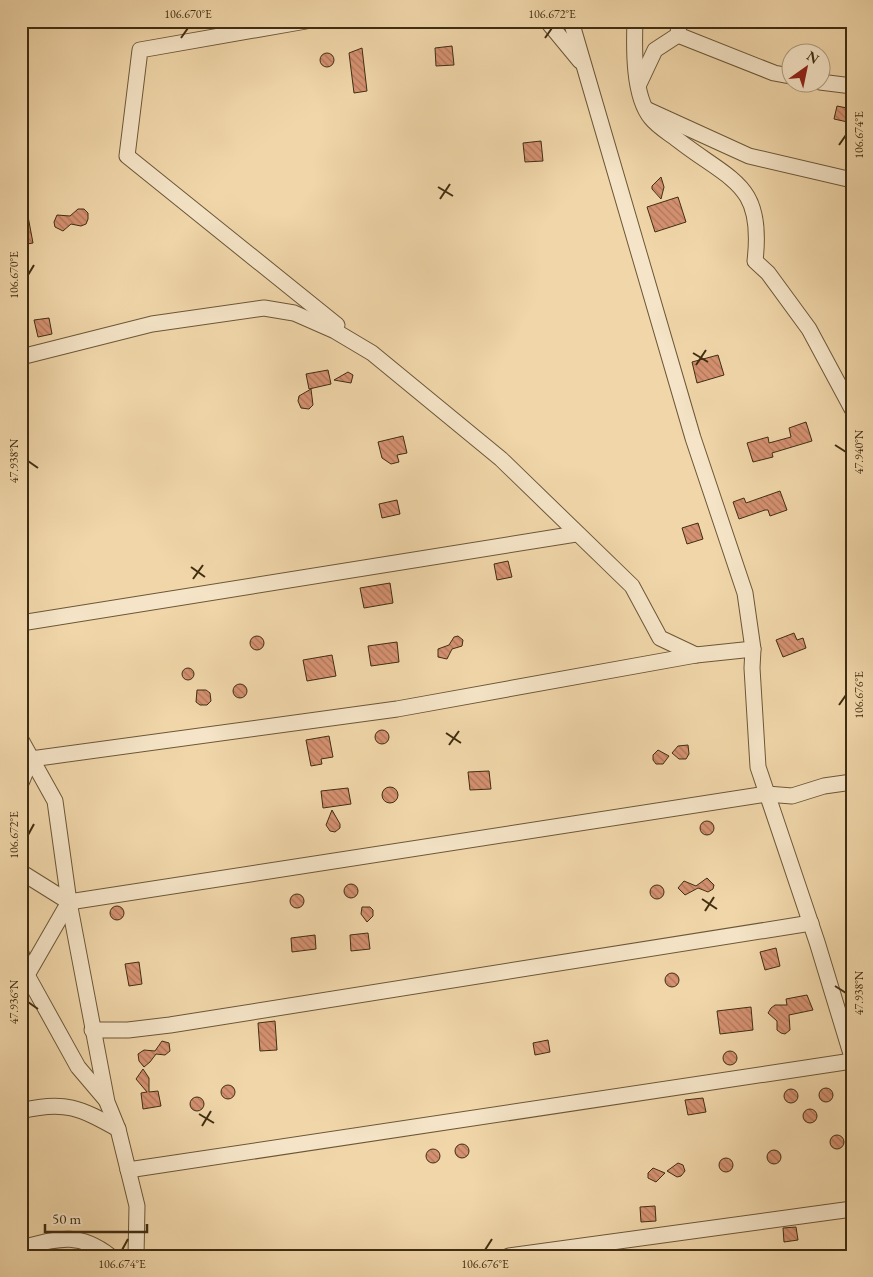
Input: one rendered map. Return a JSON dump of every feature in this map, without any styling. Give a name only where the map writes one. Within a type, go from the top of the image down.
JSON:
[{"type":"street","points":[[306,21],[140,50],[126,156],[501,458],[576,534],[601,554],[632,586],[660,638],[696,655]]},
{"type":"street","points":[[547,21],[585,67]]},
{"type":"street","points":[[128,1170],[852,1059],[811,923],[758,767],[752,668],[753,649],[745,593],[694,438],[571,21]]},
{"type":"street","points":[[636,21],[638,88],[651,119],[662,129],[734,180],[751,199],[758,234],[755,261],[768,273],[809,329],[852,409]]},
{"type":"street","points":[[638,88],[655,50],[679,28],[780,74]]},
{"type":"street","points":[[830,83],[852,86]]},
{"type":"street","points":[[645,108],[749,156],[852,180]]},
{"type":"street","points":[[21,357],[152,324],[264,308],[294,313],[335,330],[372,353]]},
{"type":"street","points":[[21,623],[576,534]]},
{"type":"street","points":[[26,756],[397,709],[696,655],[753,649]]},
{"type":"street","points":[[21,740],[26,756],[21,783]]},
{"type":"street","points":[[21,746],[55,801],[69,902],[92,1030],[107,1102],[118,1129],[136,1206],[136,1256]]},
{"type":"street","points":[[21,872],[69,902],[767,794],[792,796],[852,782]]},
{"type":"street","points":[[24,976],[69,902]]},
{"type":"street","points":[[92,1030],[128,1030],[170,1025],[811,923]]},
{"type":"street","points":[[21,953],[24,976],[78,1067],[107,1102]]},
{"type":"street","points":[[21,1110],[58,1104],[82,1109],[118,1129]]},
{"type":"street","points":[[508,1256],[852,1209]]},
{"type":"street","points":[[21,1248],[61,1238],[79,1239],[94,1244],[110,1256]]},
{"type":"building","points":[[452,46],[454,65],[436,66],[435,48]]},
{"type":"building","points":[[362,48],[367,91],[354,93],[349,53]]},
{"type":"building","points":[[327,53],[332,55],[334,60],[332,65],[327,67],[322,65],[320,60],[322,55]]},
{"type":"building","points":[[837,106],[852,109],[852,123],[834,119]]},
{"type":"building","points":[[541,141],[543,161],[525,162],[523,143]]},
{"type":"building","points":[[661,177],[664,187],[661,199],[652,189],[652,186]]},
{"type":"building","points":[[678,197],[686,222],[655,232],[647,207]]},
{"type":"building","points":[[78,209],[84,209],[88,213],[86,224],[81,226],[71,224],[63,231],[55,227],[54,222],[57,215],[70,216]]},
{"type":"building","points":[[27,211],[33,243],[21,245],[21,212]]},
{"type":"building","points":[[49,318],[52,334],[38,337],[34,320]]},
{"type":"building","points":[[718,355],[724,375],[697,383],[692,362]]},
{"type":"building","points":[[328,370],[331,384],[309,389],[306,374]]},
{"type":"building","points":[[348,372],[353,375],[351,383],[334,380]]},
{"type":"building","points":[[311,389],[313,405],[309,409],[301,408],[298,401],[299,396]]},
{"type":"building","points":[[806,422],[812,441],[772,453],[773,457],[753,462],[747,443],[768,437],[769,443],[791,437],[789,428]]},
{"type":"building","points":[[403,436],[407,453],[397,455],[399,462],[391,464],[382,458],[378,442]]},
{"type":"building","points":[[780,491],[787,510],[770,516],[768,510],[765,510],[739,519],[733,502],[744,498],[746,503]]},
{"type":"building","points":[[397,500],[400,514],[382,518],[379,504]]},
{"type":"building","points":[[698,523],[703,539],[687,544],[682,528]]},
{"type":"building","points":[[508,561],[512,577],[497,580],[494,564]]},
{"type":"building","points":[[390,583],[393,603],[364,608],[360,588]]},
{"type":"building","points":[[794,633],[797,640],[803,638],[806,648],[783,657],[776,640]]},
{"type":"building","points":[[254,636],[260,636],[264,643],[260,650],[254,650],[250,646],[250,640]]},
{"type":"building","points":[[458,636],[463,640],[462,646],[452,649],[447,659],[438,657],[438,649],[449,645],[454,637]]},
{"type":"building","points":[[397,642],[399,662],[371,666],[368,646]]},
{"type":"building","points":[[332,655],[336,676],[307,681],[303,660]]},
{"type":"building","points":[[190,668],[193,669],[193,679],[186,680],[183,679],[182,672],[183,669]]},
{"type":"building","points":[[237,684],[243,684],[247,691],[243,698],[237,698],[233,694],[233,688]]},
{"type":"building","points":[[197,690],[206,690],[210,693],[211,701],[207,705],[200,705],[196,702]]},
{"type":"building","points":[[382,730],[387,732],[389,737],[387,742],[382,744],[377,742],[375,737],[377,732]]},
{"type":"building","points":[[329,736],[333,757],[321,759],[322,764],[311,766],[306,740]]},
{"type":"building","points":[[688,745],[689,754],[686,759],[679,759],[672,753],[678,746]]},
{"type":"building","points":[[658,750],[669,756],[663,764],[656,764],[653,760],[653,755]]},
{"type":"building","points":[[489,771],[491,789],[470,790],[468,772]]},
{"type":"building","points":[[390,787],[398,795],[390,803],[382,795]]},
{"type":"building","points":[[348,788],[351,804],[323,808],[321,791]]},
{"type":"building","points":[[332,810],[340,824],[340,828],[335,832],[330,831],[326,825]]},
{"type":"building","points":[[704,821],[710,821],[714,828],[710,835],[704,835],[700,831],[700,825]]},
{"type":"building","points":[[707,878],[714,885],[713,889],[708,892],[698,888],[685,895],[678,888],[684,881],[696,886]]},
{"type":"building","points":[[351,884],[356,886],[358,891],[356,896],[351,898],[346,896],[344,891],[346,886]]},
{"type":"building","points":[[654,885],[660,885],[664,892],[660,899],[654,899],[650,895],[650,889]]},
{"type":"building","points":[[294,894],[300,894],[304,901],[300,908],[294,908],[290,904],[290,898]]},
{"type":"building","points":[[114,906],[120,906],[124,913],[120,920],[114,920],[110,916],[110,910]]},
{"type":"building","points":[[362,907],[370,907],[373,910],[373,916],[367,922],[361,914]]},
{"type":"building","points":[[368,933],[370,949],[351,951],[350,935]]},
{"type":"building","points":[[315,935],[316,949],[292,952],[291,938]]},
{"type":"building","points":[[776,948],[780,966],[765,970],[760,952]]},
{"type":"building","points":[[139,962],[142,984],[129,986],[125,964]]},
{"type":"building","points":[[669,973],[675,973],[679,980],[675,987],[669,987],[665,983],[665,977]]},
{"type":"building","points":[[807,995],[813,1010],[789,1015],[790,1030],[785,1034],[777,1030],[777,1021],[768,1013],[771,1008],[775,1005],[787,1005],[786,999]]},
{"type":"building","points":[[751,1007],[753,1030],[720,1034],[717,1011]]},
{"type":"building","points":[[275,1021],[277,1050],[260,1051],[258,1023]]},
{"type":"building","points":[[548,1040],[550,1052],[535,1055],[533,1043]]},
{"type":"building","points":[[162,1041],[169,1043],[170,1051],[165,1055],[156,1054],[144,1067],[139,1061],[138,1054],[144,1050],[155,1051]]},
{"type":"building","points":[[727,1051],[733,1051],[737,1058],[733,1065],[727,1065],[723,1061],[723,1055]]},
{"type":"building","points":[[143,1069],[149,1078],[149,1092],[158,1091],[161,1106],[143,1109],[141,1093],[147,1092],[136,1079]]},
{"type":"building","points":[[228,1085],[233,1087],[235,1092],[233,1097],[228,1099],[223,1097],[221,1092],[223,1087]]},
{"type":"building","points":[[823,1088],[829,1088],[833,1095],[829,1102],[823,1102],[819,1098],[819,1092]]},
{"type":"building","points":[[788,1089],[794,1089],[798,1096],[794,1103],[788,1103],[784,1099],[784,1093]]},
{"type":"building","points":[[194,1097],[200,1097],[204,1104],[200,1111],[194,1111],[190,1107],[190,1101]]},
{"type":"building","points":[[703,1098],[706,1112],[688,1115],[685,1100]]},
{"type":"building","points":[[807,1109],[813,1109],[817,1116],[813,1123],[807,1123],[803,1119],[803,1113]]},
{"type":"building","points":[[834,1135],[840,1135],[844,1142],[840,1149],[834,1149],[830,1145],[830,1139]]},
{"type":"building","points":[[459,1144],[465,1144],[469,1151],[465,1158],[459,1158],[455,1154],[455,1148]]},
{"type":"building","points":[[430,1149],[436,1149],[440,1156],[436,1163],[430,1163],[426,1159],[426,1153]]},
{"type":"building","points":[[771,1150],[777,1150],[781,1157],[777,1164],[771,1164],[767,1160],[767,1154]]},
{"type":"building","points":[[723,1158],[729,1158],[733,1165],[729,1172],[723,1172],[719,1168],[719,1162]]},
{"type":"building","points":[[678,1163],[683,1165],[685,1171],[681,1176],[677,1177],[667,1171]]},
{"type":"building","points":[[653,1168],[665,1173],[656,1182],[648,1178],[648,1173]]},
{"type":"building","points":[[655,1206],[656,1221],[641,1222],[640,1207]]},
{"type":"building","points":[[796,1227],[798,1240],[784,1242],[783,1228]]}]
